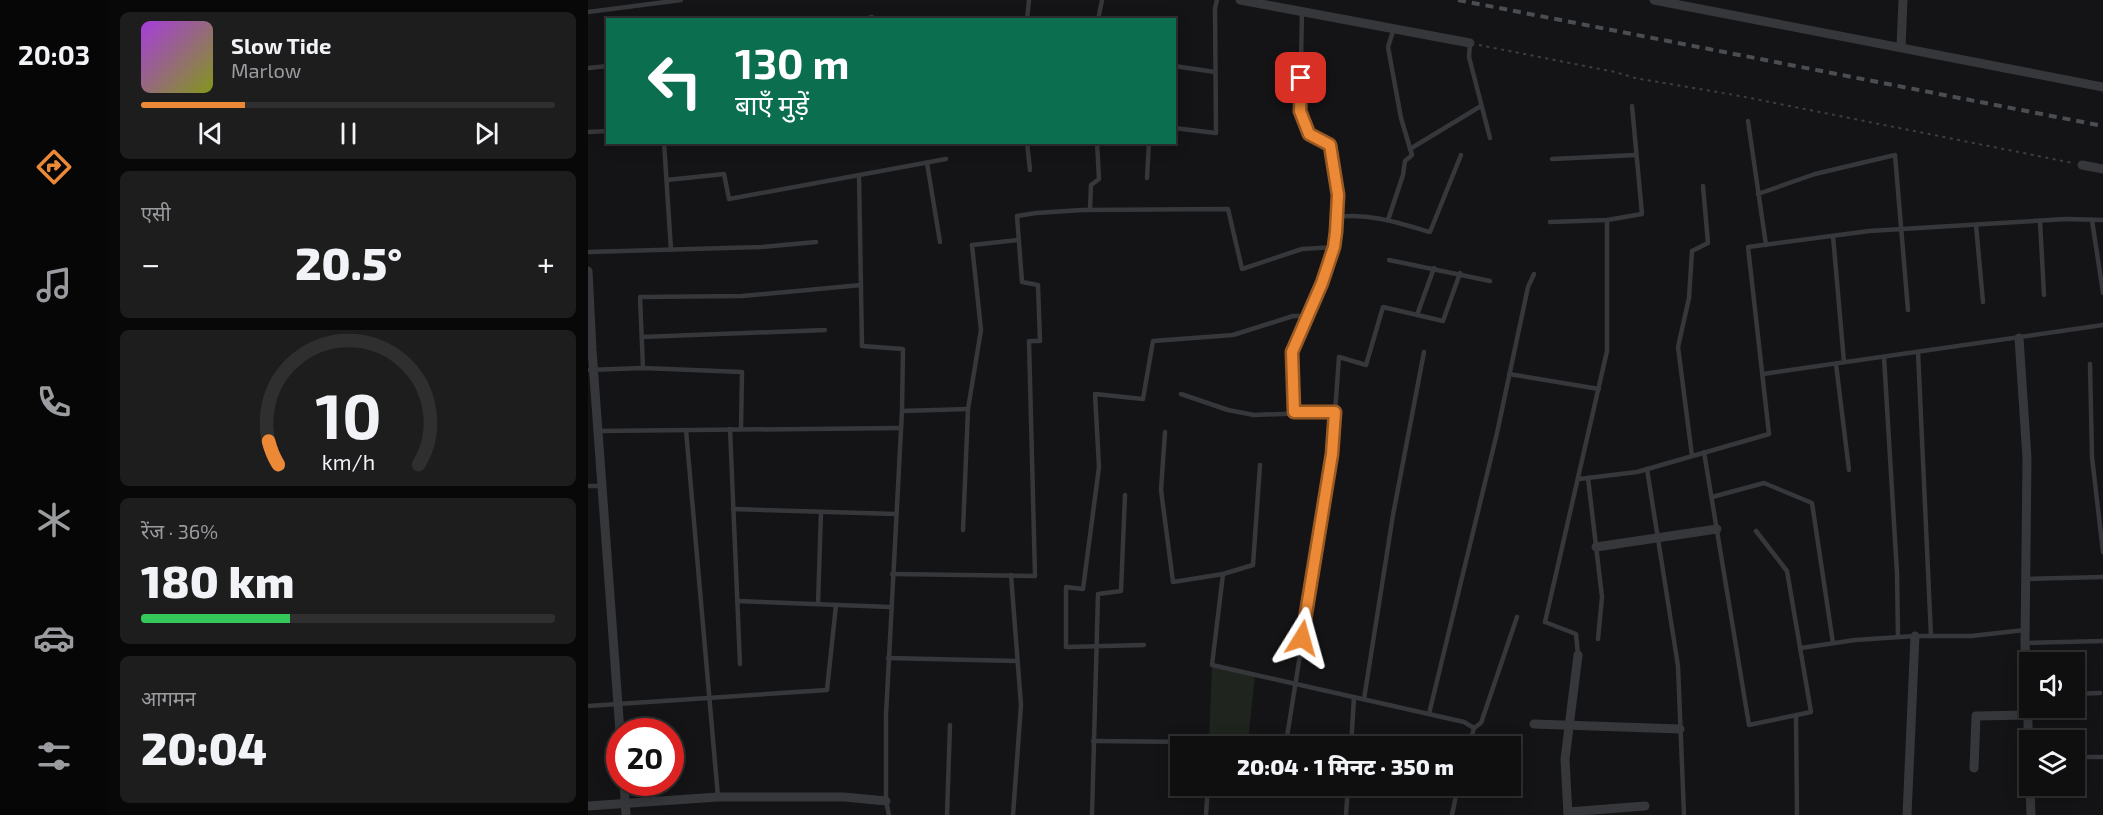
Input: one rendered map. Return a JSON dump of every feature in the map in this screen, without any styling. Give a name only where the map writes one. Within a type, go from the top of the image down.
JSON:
[{"type":"street","points":[[1240,0],[1470,43]]},
{"type":"street","points":[[1654,0],[2103,87]]},
{"type":"street","points":[[1901,47],[1903,0]]},
{"type":"street","points":[[2082,165],[2103,169]]},
{"type":"street","points":[[588,271],[591,370],[598,431],[619,718]]},
{"type":"street","points":[[2019,338],[2027,458],[2026,652]]},
{"type":"street","points":[[1596,547],[1717,529]]},
{"type":"street","points":[[1907,815],[1915,636]]},
{"type":"street","points":[[1578,655],[1565,759],[1568,814],[1645,806]]},
{"type":"street","points":[[1974,768],[1976,716],[2019,715]]},
{"type":"street","points":[[1534,724],[1680,729]]},
{"type":"street","points":[[625,796],[626,815]]},
{"type":"street","points":[[2030,796],[2031,815]]},
{"type":"street","points":[[588,806],[718,797],[844,797],[886,801]]},
{"type":"lane","points":[[588,12],[681,0]]},
{"type":"lane","points":[[1026,18],[1029,0]]},
{"type":"lane","points":[[1098,18],[1102,0]]},
{"type":"lane","points":[[1176,128],[1216,133],[1215,8],[1217,0]]},
{"type":"lane","points":[[1294,412],[1292,352],[1334,247],[1338,217],[1338,195],[1330,145],[1309,134],[1300,111],[1302,11]]},
{"type":"lane","points":[[1388,220],[1403,175],[1405,161],[1412,155],[1401,118],[1388,47],[1394,28]]},
{"type":"lane","points":[[1470,43],[1469,57],[1490,138]]},
{"type":"lane","points":[[588,68],[606,66]]},
{"type":"lane","points":[[1176,66],[1215,72]]},
{"type":"lane","points":[[1410,149],[1481,106]]},
{"type":"lane","points":[[1550,222],[1606,220],[1642,214],[1632,106]]},
{"type":"lane","points":[[1748,121],[1766,245]]},
{"type":"lane","points":[[588,132],[606,131]]},
{"type":"lane","points":[[664,144],[671,250]]},
{"type":"lane","points":[[1027,144],[1030,170]]},
{"type":"lane","points":[[1090,210],[1091,185],[1099,179],[1097,144]]},
{"type":"lane","points":[[1147,178],[1149,144]]},
{"type":"lane","points":[[1338,217],[1358,215],[1388,220],[1430,232],[1461,155]]},
{"type":"lane","points":[[1552,159],[1636,155]]},
{"type":"lane","points":[[1758,194],[1815,174],[1895,155],[1908,310]]},
{"type":"lane","points":[[667,180],[724,174],[729,199],[946,159]]},
{"type":"lane","points":[[927,163],[940,242]]},
{"type":"lane","points":[[859,175],[862,345],[903,350],[902,411],[886,715],[886,801],[889,815]]},
{"type":"lane","points":[[1692,456],[1678,347],[1689,298],[1692,251],[1708,243],[1702,186]]},
{"type":"lane","points":[[892,574],[1035,576],[1029,341],[1040,341],[1038,285],[1022,282],[1017,216],[1090,210],[1228,209],[1242,268],[1302,249],[1334,247]]},
{"type":"lane","points":[[1578,655],[1576,634],[1545,622],[1607,351],[1606,220]]},
{"type":"lane","points":[[2092,220],[2103,293]]},
{"type":"lane","points":[[1579,479],[1647,469],[1769,434],[1748,247],[1901,229],[2040,221],[2103,220]]},
{"type":"lane","points":[[2040,221],[2044,296]]},
{"type":"lane","points":[[1976,225],[1983,302]]},
{"type":"lane","points":[[1833,236],[1844,362]]},
{"type":"lane","points":[[963,530],[968,409],[981,330],[972,244],[1019,240]]},
{"type":"lane","points":[[588,252],[761,247],[816,242]]},
{"type":"lane","points":[[1389,260],[1490,281]]},
{"type":"lane","points":[[1417,315],[1434,268]]},
{"type":"lane","points":[[1287,736],[1332,454],[1339,357],[1366,365],[1383,307],[1443,321],[1460,273]]},
{"type":"lane","points":[[1430,714],[1528,287],[1534,274]]},
{"type":"lane","points":[[643,369],[640,297],[742,296],[861,285]]},
{"type":"lane","points":[[1144,645],[1066,647],[1066,587],[1083,589],[1099,466],[1095,394],[1143,399],[1153,341],[1233,335],[1293,316],[1307,316]]},
{"type":"lane","points":[[1763,374],[2103,325]]},
{"type":"lane","points":[[642,337],[825,330]]},
{"type":"lane","points":[[1364,699],[1393,514],[1424,352]]},
{"type":"lane","points":[[1918,352],[1931,636]]},
{"type":"lane","points":[[1884,357],[1899,637]]},
{"type":"lane","points":[[1836,364],[1849,470]]},
{"type":"lane","points":[[2090,364],[2092,457],[2103,552]]},
{"type":"lane","points":[[591,370],[742,372],[741,429]]},
{"type":"lane","points":[[1509,374],[1599,389]]},
{"type":"lane","points":[[1181,394],[1228,410],[1254,415],[1335,412]]},
{"type":"lane","points":[[902,411],[968,409]]},
{"type":"lane","points":[[598,431],[901,428]]},
{"type":"lane","points":[[730,429],[740,664]]},
{"type":"lane","points":[[686,430],[718,797]]},
{"type":"lane","points":[[1165,432],[1161,490],[1173,582],[1223,574],[1253,565],[1260,465]]},
{"type":"lane","points":[[1704,452],[1749,725],[1811,712],[1787,570],[1756,531]]},
{"type":"lane","points":[[1647,469],[1678,666],[1684,815]]},
{"type":"lane","points":[[1588,478],[1602,597],[1598,639]]},
{"type":"lane","points":[[1712,497],[1764,483],[1812,503],[1833,643]]},
{"type":"lane","points":[[588,486],[602,486]]},
{"type":"lane","points":[[1092,815],[1098,594],[1121,591],[1125,495]]},
{"type":"lane","points":[[733,509],[896,514]]},
{"type":"lane","points":[[818,604],[821,512]]},
{"type":"lane","points":[[1223,574],[1212,665],[1464,722],[1474,728]]},
{"type":"lane","points":[[1011,575],[1021,705],[1013,815]]},
{"type":"lane","points":[[2026,579],[2103,576]]},
{"type":"lane","points":[[737,601],[890,607]]},
{"type":"lane","points":[[588,706],[827,690],[836,605]]},
{"type":"lane","points":[[1472,736],[1474,728],[1481,723],[1517,617]]},
{"type":"lane","points":[[1800,648],[1855,640],[1915,636],[1971,636],[2025,630]]},
{"type":"lane","points":[[2025,643],[2103,641]]},
{"type":"lane","points":[[888,658],[1017,662]]},
{"type":"lane","points":[[2085,694],[2100,693]]},
{"type":"lane","points":[[1352,736],[1354,697]]},
{"type":"lane","points":[[1796,715],[1797,815]]},
{"type":"lane","points":[[947,815],[950,725]]},
{"type":"lane","points":[[1094,741],[1170,744]]},
{"type":"lane","points":[[2085,757],[2103,757]]},
{"type":"lane","points":[[1206,815],[1207,796]]},
{"type":"lane","points":[[1346,815],[1347,796]]},
{"type":"lane","points":[[1452,815],[1456,796]]},
{"type":"path","points":[[1470,43],[1635,78],[1740,96],[2082,165]]},
{"type":"shaded area","points":[[1212,665],[1255,675],[1249,736],[1209,736]]},
{"type":"railway","points":[[1458,0],[2103,126]]},
{"type":"route","points":[[1301,78],[1300,111],[1309,134],[1330,145],[1338,195],[1334,247],[1322,283],[1292,352],[1294,412],[1335,412],[1332,454],[1302,638]]}]
